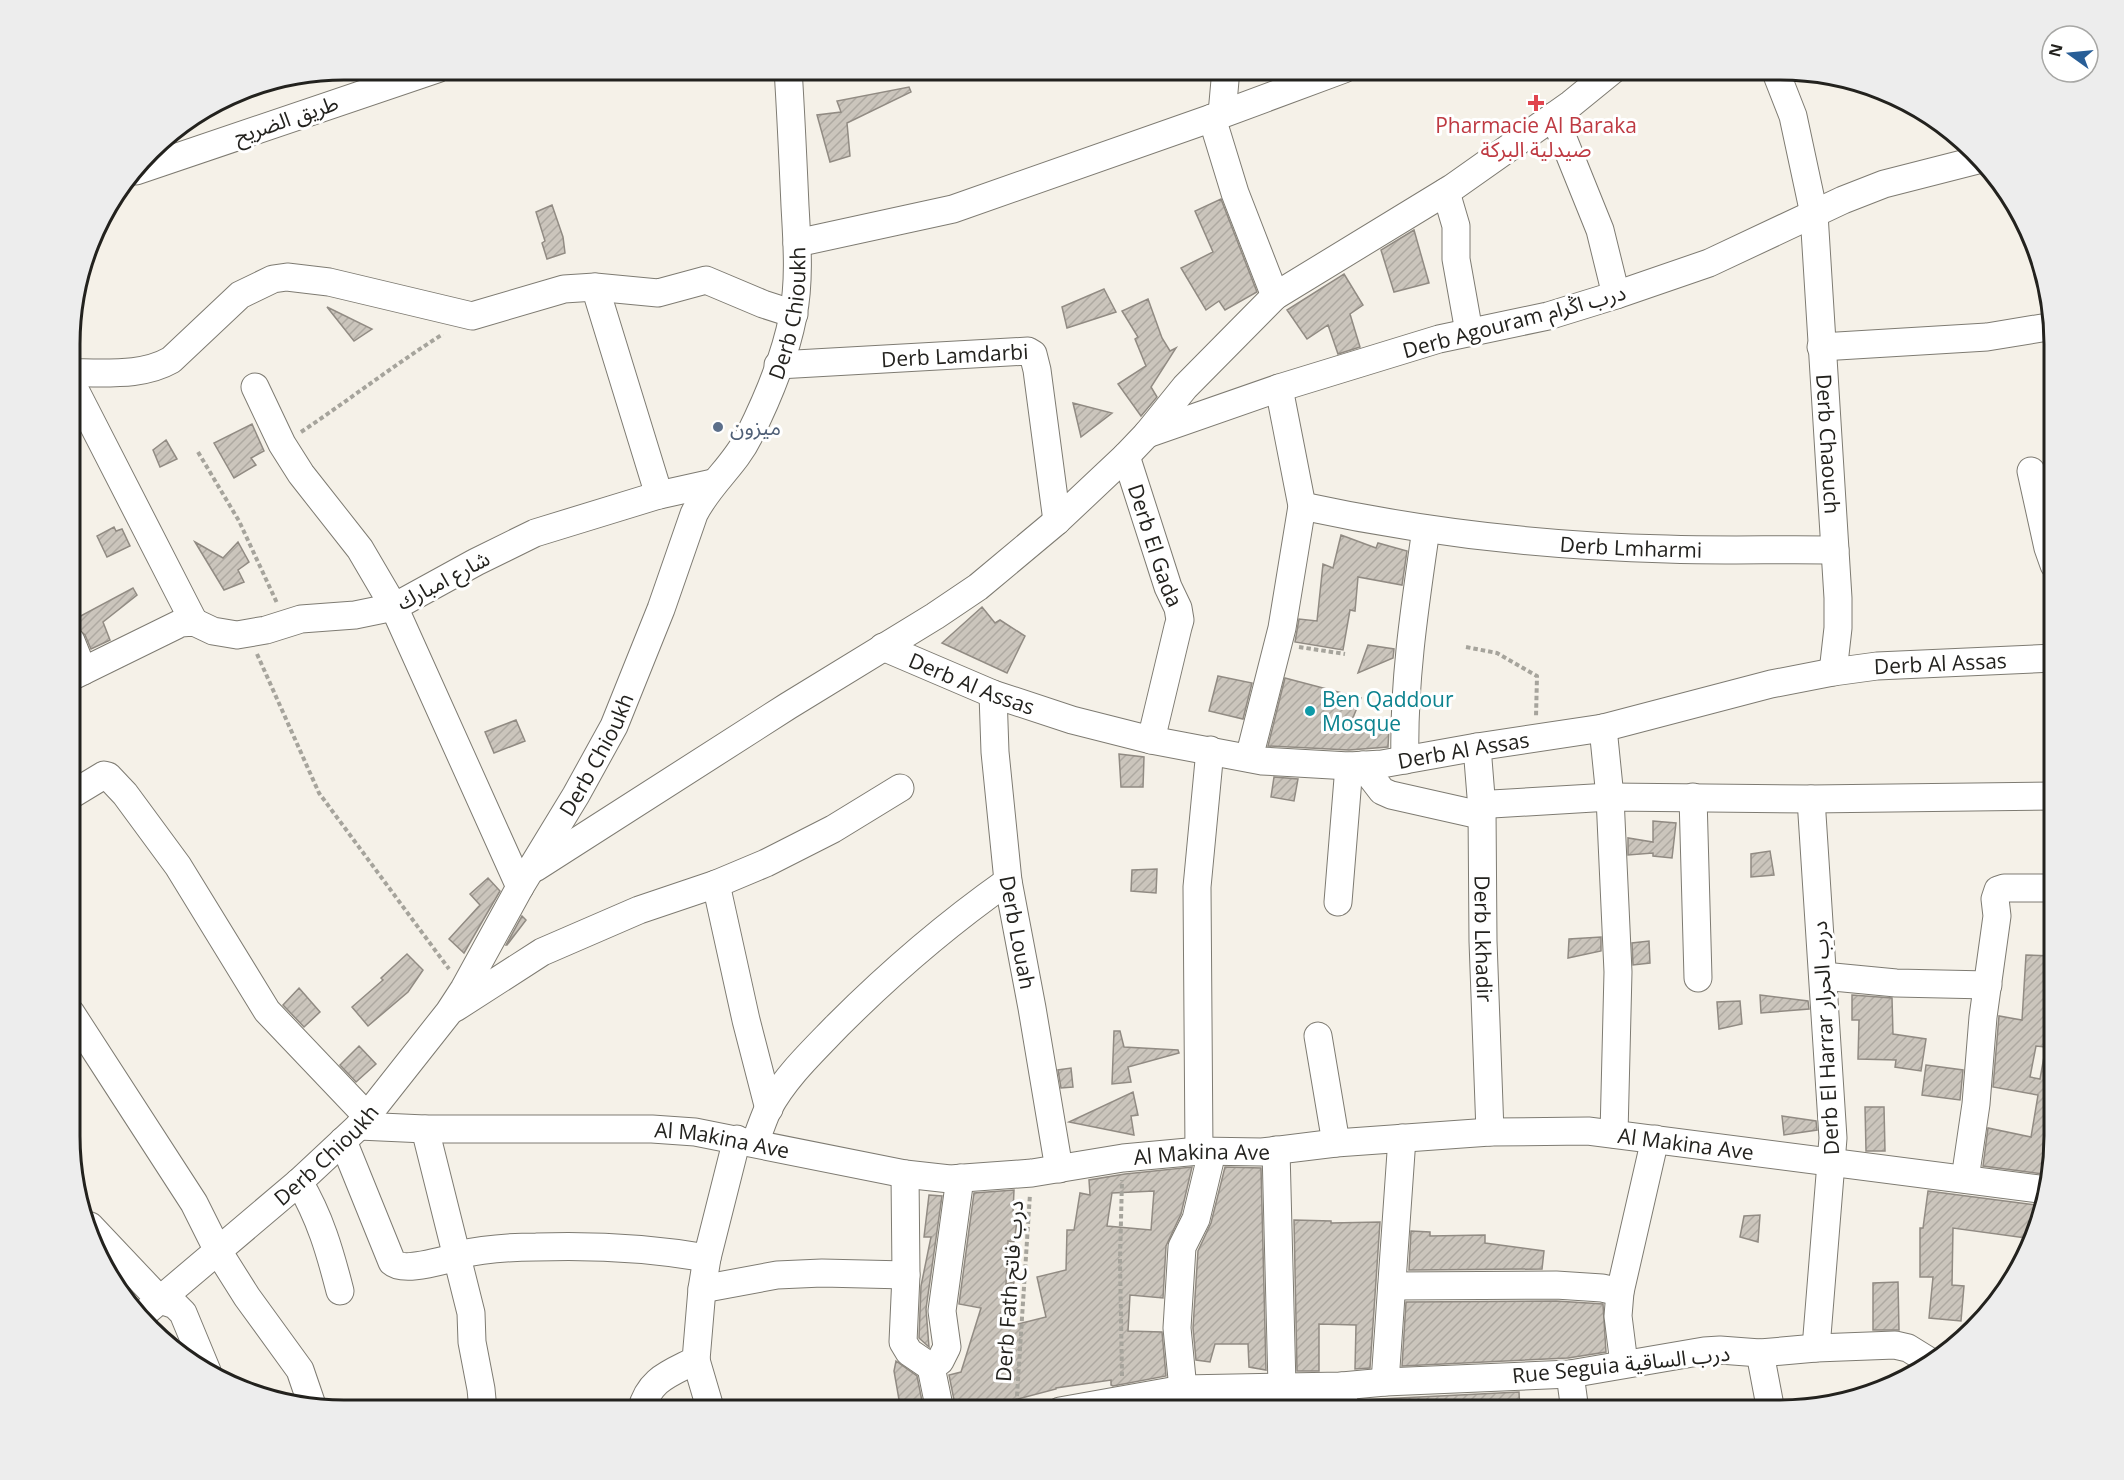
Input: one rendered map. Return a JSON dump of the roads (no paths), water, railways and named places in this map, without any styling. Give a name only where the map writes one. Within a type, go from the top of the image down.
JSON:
[{"type":"street","name":"طريق الضريح","points":[[148,167],[407,79]]},
{"type":"street","name":"Derb Chioukh","points":[[151,1307],[299,1182],[356,1128],[449,1012],[614,726],[661,609],[694,513],[713,483],[739,454],[764,404],[794,314],[797,243],[789,79]]},
{"type":"street","points":[[1224,79],[1217,116],[1235,193],[1275,296]]},
{"type":"street","points":[[797,243],[953,209],[1317,79]]},
{"type":"street","points":[[255,387],[282,444],[301,474],[360,549],[394,607],[525,879],[882,647],[935,616],[978,586],[1057,521],[1126,456],[1192,379],[1275,296],[1446,192],[1554,116],[1601,79]]},
{"type":"street","name":"Derb Chaouch","points":[[1779,79],[1793,116],[1814,214],[1839,612],[1833,672]]},
{"type":"street","points":[[1554,116],[1600,230],[1616,295]]},
{"type":"street","name":"Derb Agouram درب اڭرام","points":[[1147,434],[1279,388],[1439,339],[1548,316],[1616,295],[1709,263],[1843,200],[1884,184],[1971,162]]},
{"type":"street","points":[[1446,192],[1456,226],[1456,259],[1469,332]]},
{"type":"street","points":[[80,373],[146,371],[160,366],[171,360],[234,300],[260,284],[287,277],[328,282],[472,315],[564,289],[596,287],[658,293],[706,280],[763,304],[794,314]]},
{"type":"street","points":[[596,287],[659,495]]},
{"type":"street","points":[[1821,347],[1987,337],[2044,328]]},
{"type":"street","name":"Derb Lamdarbi","points":[[778,365],[1028,351],[1033,354],[1037,370],[1057,521]]},
{"type":"street","points":[[1249,758],[1282,628],[1302,506],[1279,388]]},
{"type":"street","points":[[80,400],[194,622],[175,625],[80,672]]},
{"type":"street","name":"Derb El Gada","points":[[1126,456],[1168,587],[1179,614],[1178,627],[1151,740]]},
{"type":"street","points":[[2031,471],[2044,530]]},
{"type":"street","name":"شارع امبارك","points":[[194,622],[224,634],[237,635],[249,634],[286,622],[355,615],[394,607],[535,533],[659,495],[713,483]]},
{"type":"street","name":"Derb Lmharmi","points":[[1302,506],[1357,518],[1514,540],[1699,550],[1835,550]]},
{"type":"street","points":[[1405,760],[1404,736],[1409,673],[1426,529]]},
{"type":"street","name":"Derb Al Assas","points":[[882,647],[993,694],[1072,720],[1151,740],[1249,758],[1356,765],[1405,760],[1603,728],[1771,684],[1833,672],[1877,666],[2044,658]]},
{"type":"street","name":"Derb Louah","points":[[993,694],[995,752],[1008,881],[1059,1169]]},
{"type":"street","points":[[1603,728],[1610,797],[1618,972],[1614,1134]]},
{"type":"street","name":"Derb Lkhadir","points":[[1477,747],[1482,809],[1483,941],[1490,1132]]},
{"type":"street","points":[[1183,1389],[1177,1328],[1182,1247],[1196,1219],[1206,1151],[1197,887],[1209,750]]},
{"type":"street","points":[[1356,765],[1383,791],[1391,795],[1471,813],[1492,804],[1509,802],[1610,797],[1811,799],[2044,796]]},
{"type":"street","points":[[1338,902],[1356,765]]},
{"type":"street","points":[[80,790],[104,775],[108,776],[125,794],[177,866],[267,1011],[356,1128],[392,1262],[395,1265],[416,1266],[491,1248],[588,1245],[622,1246],[707,1258]]},
{"type":"street","points":[[449,1012],[542,952],[639,910],[716,884],[798,848],[900,788]]},
{"type":"street","points":[[1693,797],[1698,978]]},
{"type":"street","name":"Derb El Harrar درب الحرار","points":[[1811,799],[1833,1116],[1832,1164],[1816,1348]]},
{"type":"street","points":[[708,1400],[696,1360],[702,1289],[707,1258],[746,1141],[790,1076],[868,996],[968,910],[1008,881]]},
{"type":"street","points":[[716,884],[746,1020],[769,1109]]},
{"type":"street","points":[[1965,1179],[1976,1104],[1983,1017],[1997,916],[1995,899],[1998,890],[2004,888],[2044,888]]},
{"type":"street","points":[[1823,976],[1896,983],[1988,985]]},
{"type":"street","points":[[80,1027],[194,1203],[218,1251],[255,1309],[300,1370],[310,1398]]},
{"type":"street","points":[[1318,1036],[1336,1143]]},
{"type":"street","name":"Al Makina Ave","points":[[356,1128],[652,1129],[695,1132],[905,1174],[950,1179],[1032,1173],[1123,1158],[1206,1151],[1243,1153],[1336,1143],[1490,1132],[1588,1131],[2039,1189]]},
{"type":"street","points":[[426,1130],[471,1313],[472,1342],[481,1400]]},
{"type":"street","points":[[1385,1382],[1402,1138]]},
{"type":"street","points":[[1624,1364],[1618,1316],[1620,1292],[1655,1139]]},
{"type":"street","points":[[1276,1150],[1282,1386]]},
{"type":"street","points":[[905,1174],[906,1275],[903,1342],[909,1352],[931,1368],[938,1400]]},
{"type":"street","points":[[931,1368],[940,1361],[947,1347],[942,1311],[960,1178]]},
{"type":"street","points":[[299,1182],[328,1243],[340,1291]]},
{"type":"street","points":[[102,1242],[151,1307],[175,1305],[183,1313],[202,1359]]},
{"type":"street","points":[[702,1289],[756,1277],[786,1274],[906,1275]]},
{"type":"street","points":[[1392,1286],[1556,1285],[1602,1288],[1620,1292]]},
{"type":"street","name":"Rue Seguia درب الساقية","points":[[1117,1400],[1183,1389],[1282,1386],[1344,1398],[1385,1382],[1570,1374],[1720,1350],[1761,1353],[1895,1345],[1908,1348],[1924,1358]]},
{"type":"street","points":[[1761,1353],[1769,1400]]},
{"type":"street","points":[[644,1400],[652,1386],[662,1377],[696,1360]]},
{"type":"street","points":[[1570,1374],[1574,1400]]},
{"type":"place","name":"Pharmacie Al Baraka صيدلية البركة","points":[[1536,103]]},
{"type":"place","name":"ميزون","points":[[718,427]]},
{"type":"place","name":"Ben Qaddour Mosque","points":[[1310,711]]}]
